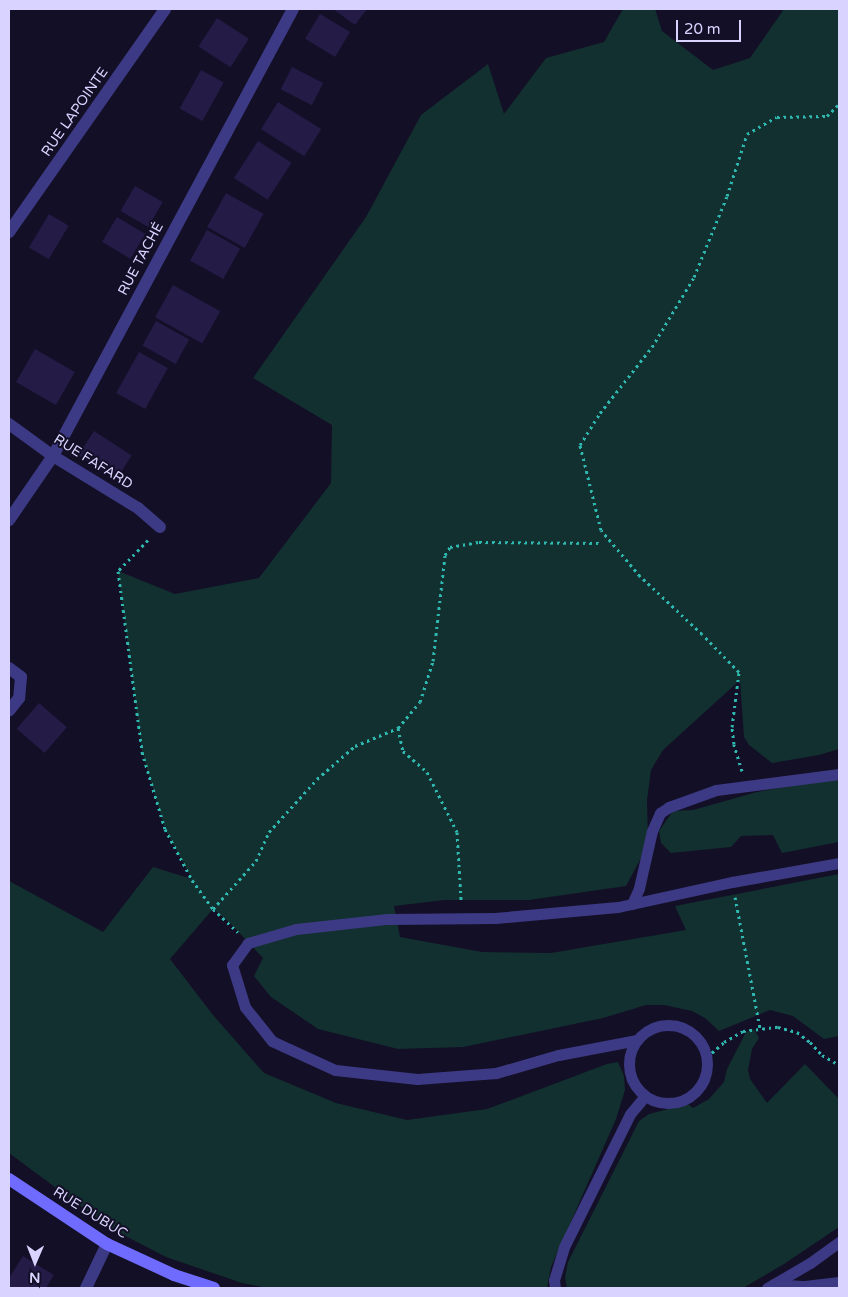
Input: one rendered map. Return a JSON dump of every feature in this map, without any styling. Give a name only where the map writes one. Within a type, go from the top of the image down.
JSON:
[{"type":"street","name":"RUE LAPOINTE","points":[[9,232],[166,9]]},
{"type":"street","name":"RUE TACHÉ","points":[[9,520],[53,456],[293,9]]},
{"type":"street","name":"RUE FAFARD","points":[[9,424],[53,456],[138,508],[160,527]]},
{"type":"street","points":[[9,668],[21,677],[19,698],[9,712]]},
{"type":"street","name":"RUE DUBUC","points":[[9,1179],[107,1244],[174,1274],[214,1288]]},
{"type":"street","points":[[86,1288],[107,1244]]},
{"type":"lane","points":[[632,904],[639,888],[652,831],[660,813],[669,807],[716,790],[839,774]]},
{"type":"lane","points":[[637,1040],[558,1055],[496,1073],[417,1079],[335,1070],[272,1041],[245,1008],[232,965],[248,944],[296,929],[387,919],[495,918],[632,904],[732,882],[839,863]]},
{"type":"lane","points":[[670,1025],[682,1027],[694,1034],[702,1044],[707,1057],[705,1076],[694,1093],[683,1100],[670,1103],[657,1102],[645,1096],[633,1081],[629,1063],[631,1051],[637,1040],[657,1026],[670,1025]]},
{"type":"lane","points":[[555,1288],[554,1280],[564,1247],[630,1114],[645,1096]]},
{"type":"lane","points":[[770,1286],[810,1263],[839,1242]]},
{"type":"lane","points":[[770,1286],[804,1286],[839,1282]]},
{"type":"path","points":[[746,786],[734,744],[732,727],[739,672],[702,634],[640,576],[601,530],[580,445],[600,413],[652,347],[694,277],[727,196],[747,134],[777,117],[827,116],[839,104]]},
{"type":"path","points":[[160,527],[118,571],[142,752],[165,829],[192,880],[213,909],[229,922],[248,944]]},
{"type":"path","points":[[213,909],[256,861],[269,832],[317,779],[355,746],[398,728],[420,702],[433,660],[445,555],[450,547],[479,542],[602,543]]},
{"type":"path","points":[[398,728],[403,751],[427,772],[456,832],[461,900]]},
{"type":"path","points":[[732,882],[760,1028]]},
{"type":"path","points":[[707,1057],[724,1042],[743,1031],[778,1027],[797,1032],[822,1055],[839,1065]]},
{"type":"green space","points":[[623,9],[655,9],[662,31],[713,70],[750,58],[784,9],[839,9],[839,749],[819,755],[772,763],[749,745],[744,737],[740,680],[663,750],[651,770],[647,800],[648,845],[626,886],[529,900],[444,900],[394,906],[400,937],[482,952],[551,953],[686,930],[675,906],[839,874],[839,1036],[824,1039],[793,1016],[770,1010],[719,1031],[705,1018],[692,1011],[664,1005],[646,1005],[603,1018],[463,1047],[398,1049],[318,1029],[271,997],[254,976],[263,958],[229,922],[213,909],[170,959],[213,1015],[264,1073],[336,1103],[407,1120],[487,1109],[607,1064],[618,1062],[624,1076],[625,1090],[616,1119],[551,1267],[547,1288],[268,1288],[242,1283],[166,1257],[110,1228],[9,1153],[9,881],[103,932],[153,867],[192,879],[165,829],[142,752],[118,571],[175,594],[259,578],[331,483],[332,425],[253,378],[366,217],[421,115],[488,64],[504,114],[546,58],[604,42]]},
{"type":"green space","points":[[839,777],[839,842],[782,853],[773,835],[741,836],[731,847],[671,853],[661,843],[659,831],[673,811],[693,810],[757,792]]},
{"type":"green space","points":[[754,1029],[759,1038],[752,1049],[748,1070],[750,1079],[767,1103],[805,1064],[839,1099],[839,1227],[784,1264],[743,1288],[567,1288],[565,1278],[568,1262],[639,1121],[649,1114],[688,1104],[693,1108],[709,1099],[724,1082],[727,1069],[746,1032]]},
{"type":"building","points":[[333,9],[367,9],[355,25]]},
{"type":"building","points":[[320,14],[350,32],[335,57],[305,39]]},
{"type":"building","points":[[217,18],[249,39],[230,67],[198,47]]},
{"type":"building","points":[[292,67],[323,83],[312,105],[281,89]]},
{"type":"building","points":[[201,70],[224,83],[202,121],[180,108]]},
{"type":"building","points":[[278,102],[321,129],[304,156],[261,129]]},
{"type":"building","points":[[258,141],[292,163],[268,200],[234,178]]},
{"type":"building","points":[[135,186],[163,202],[148,227],[120,211]]},
{"type":"building","points":[[226,193],[264,214],[245,248],[207,227]]},
{"type":"building","points":[[49,214],[69,226],[49,259],[29,247]]},
{"type":"building","points":[[117,217],[145,234],[130,259],[102,242]]},
{"type":"building","points":[[207,230],[240,248],[223,279],[190,261]]},
{"type":"building","points":[[173,285],[220,311],[202,344],[155,317]]},
{"type":"building","points":[[156,321],[189,339],[176,364],[142,345]]},
{"type":"building","points":[[35,349],[75,372],[56,405],[16,382]]},
{"type":"building","points":[[139,352],[168,368],[145,409],[116,393]]},
{"type":"building","points":[[94,431],[132,456],[116,480],[78,455]]},
{"type":"building","points":[[39,703],[67,727],[45,753],[17,729]]},
{"type":"building","points":[[23,1256],[54,1275],[46,1288],[13,1288],[9,1286],[9,1278]]}]
